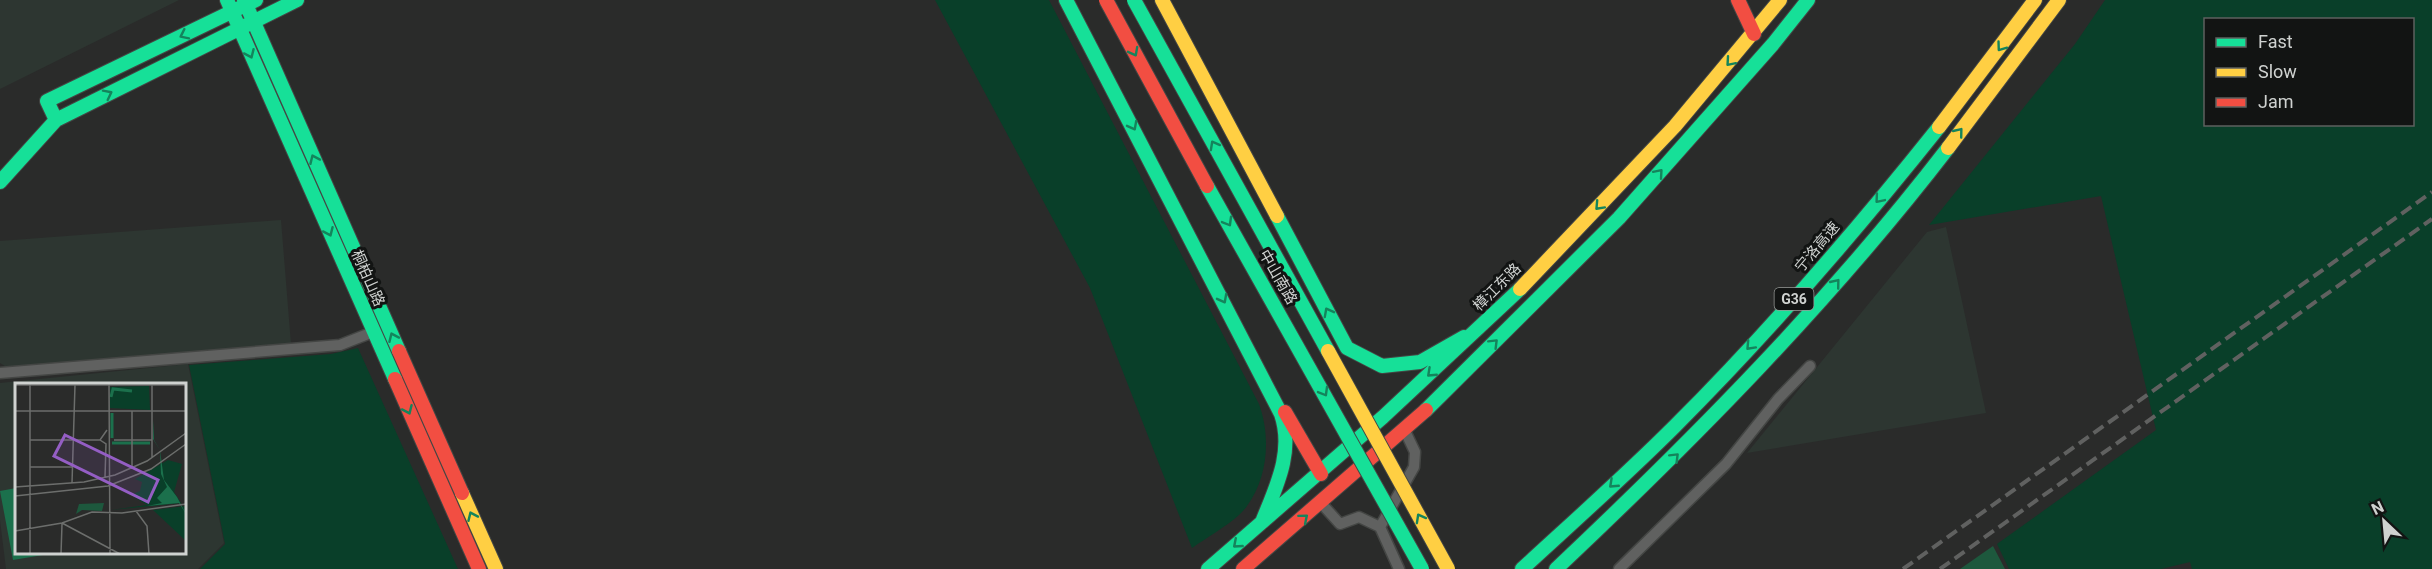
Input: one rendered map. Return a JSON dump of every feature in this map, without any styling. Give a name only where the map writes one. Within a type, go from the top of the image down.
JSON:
[{"type":"main road","points":[[0,182],[56,120],[297,0]]},
{"type":"main road","points":[[1066,0],[1272,392],[1321,474]]},
{"type":"main road","name":"中山南路","points":[[1106,0],[1195,165],[1422,569]]},
{"type":"main road","name":"中山南路","points":[[1134,0],[1448,569]]},
{"type":"main road","points":[[1162,0],[1347,348],[1382,366],[1420,362],[1477,330]]},
{"type":"main road","points":[[1738,0],[1754,34]]},
{"type":"main road","name":"樟江东路","points":[[1208,569],[1321,474],[1477,330],[1657,145],[1754,34],[1780,0]]},
{"type":"main road","points":[[1243,569],[1405,431],[1619,218],[1773,44],[1808,0]]},
{"type":"main road","name":"宁洛高速","points":[[1522,569],[1674,426],[1804,288],[1967,94],[2036,0]]},
{"type":"main road","name":"G36","points":[[1556,569],[1677,455],[1824,298],[1992,91],[2059,0]]},
{"type":"main road","points":[[56,120],[47,101],[229,6],[248,2]]},
{"type":"main road","name":"桐柏山路","points":[[248,2],[253,21],[496,569]]},
{"type":"main road","name":"桐柏山路","points":[[229,6],[479,569]]},
{"type":"main road","points":[[1262,522],[1279,480],[1286,446],[1286,428],[1272,392]]},
{"type":"street","points":[[0,374],[340,345],[373,332]]},
{"type":"street","points":[[1619,569],[1726,464],[1778,399],[1810,366]]},
{"type":"street","points":[[1380,527],[1414,467],[1415,452],[1405,431]]},
{"type":"street","points":[[1321,503],[1340,524],[1359,517],[1380,527],[1399,569]]},
{"type":"shaded area","points":[[0,0],[179,0],[0,89]]},
{"type":"shaded area","points":[[935,0],[1049,0],[1259,404],[1266,443],[1263,470],[1254,495],[1237,517],[1192,548],[1090,288]]},
{"type":"shaded area","points":[[2105,0],[2432,0],[2432,569],[2192,569],[2190,562],[2161,569],[2009,569],[1997,544],[2156,430],[2101,196],[1929,225],[2075,44]]},
{"type":"shaded area","points":[[281,220],[291,344],[8,368],[0,363],[0,241]]},
{"type":"shaded area","points":[[1946,227],[1986,413],[1747,453],[1927,232]]},
{"type":"shaded area","points":[[358,348],[458,569],[200,569],[225,544],[189,365],[331,354]]},
{"type":"shaded area","points":[[188,364],[224,543],[198,569],[6,569],[0,520],[0,383]]},
{"type":"shaded area","points":[[15,488],[15,554],[49,554],[13,560],[0,491]]},
{"type":"shaded area","points":[[1993,546],[2005,569],[1960,569]]},
{"type":"railway","points":[[1903,569],[2432,192]]},
{"type":"railway","points":[[1940,569],[2432,219]]},
{"type":"traffic: fast","points":[[227,0],[395,379]]},
{"type":"traffic: fast","points":[[244,0],[399,351]]},
{"type":"traffic: fast","points":[[56,120],[47,101],[256,0]]},
{"type":"traffic: fast","points":[[0,182],[56,120],[297,0]]},
{"type":"traffic: fast","points":[[1066,0],[1281,414],[1285,442],[1282,469],[1262,522]]},
{"type":"traffic: fast","points":[[1134,0],[1328,351]]},
{"type":"traffic: fast","points":[[1426,410],[1619,218],[1773,44],[1808,0]]},
{"type":"traffic: fast","points":[[1522,569],[1656,445],[1778,318],[1844,243],[1939,127]]},
{"type":"traffic: fast","points":[[1556,569],[1660,469],[1809,314],[1857,260],[1948,148]]},
{"type":"traffic: fast","points":[[1207,186],[1422,569]]},
{"type":"traffic: fast","points":[[1277,216],[1347,348],[1382,366],[1420,362],[1464,337]]},
{"type":"traffic: fast","points":[[1208,569],[1383,417],[1520,289]]},
{"type":"traffic: slow","points":[[1162,0],[1277,216]]},
{"type":"traffic: slow","points":[[1520,289],[1675,126],[1780,0]]},
{"type":"traffic: slow","points":[[1939,127],[2035,0]]},
{"type":"traffic: slow","points":[[1948,148],[2059,0]]},
{"type":"traffic: slow","points":[[1328,351],[1448,569]]},
{"type":"traffic: slow","points":[[462,493],[496,569]]},
{"type":"traffic: jam","points":[[1106,0],[1207,186]]},
{"type":"traffic: jam","points":[[1738,0],[1754,34]]},
{"type":"traffic: jam","points":[[399,351],[462,493]]},
{"type":"traffic: jam","points":[[395,379],[479,569]]},
{"type":"traffic: jam","points":[[1243,569],[1426,410]]},
{"type":"traffic: jam","points":[[1285,412],[1321,474]]}]
